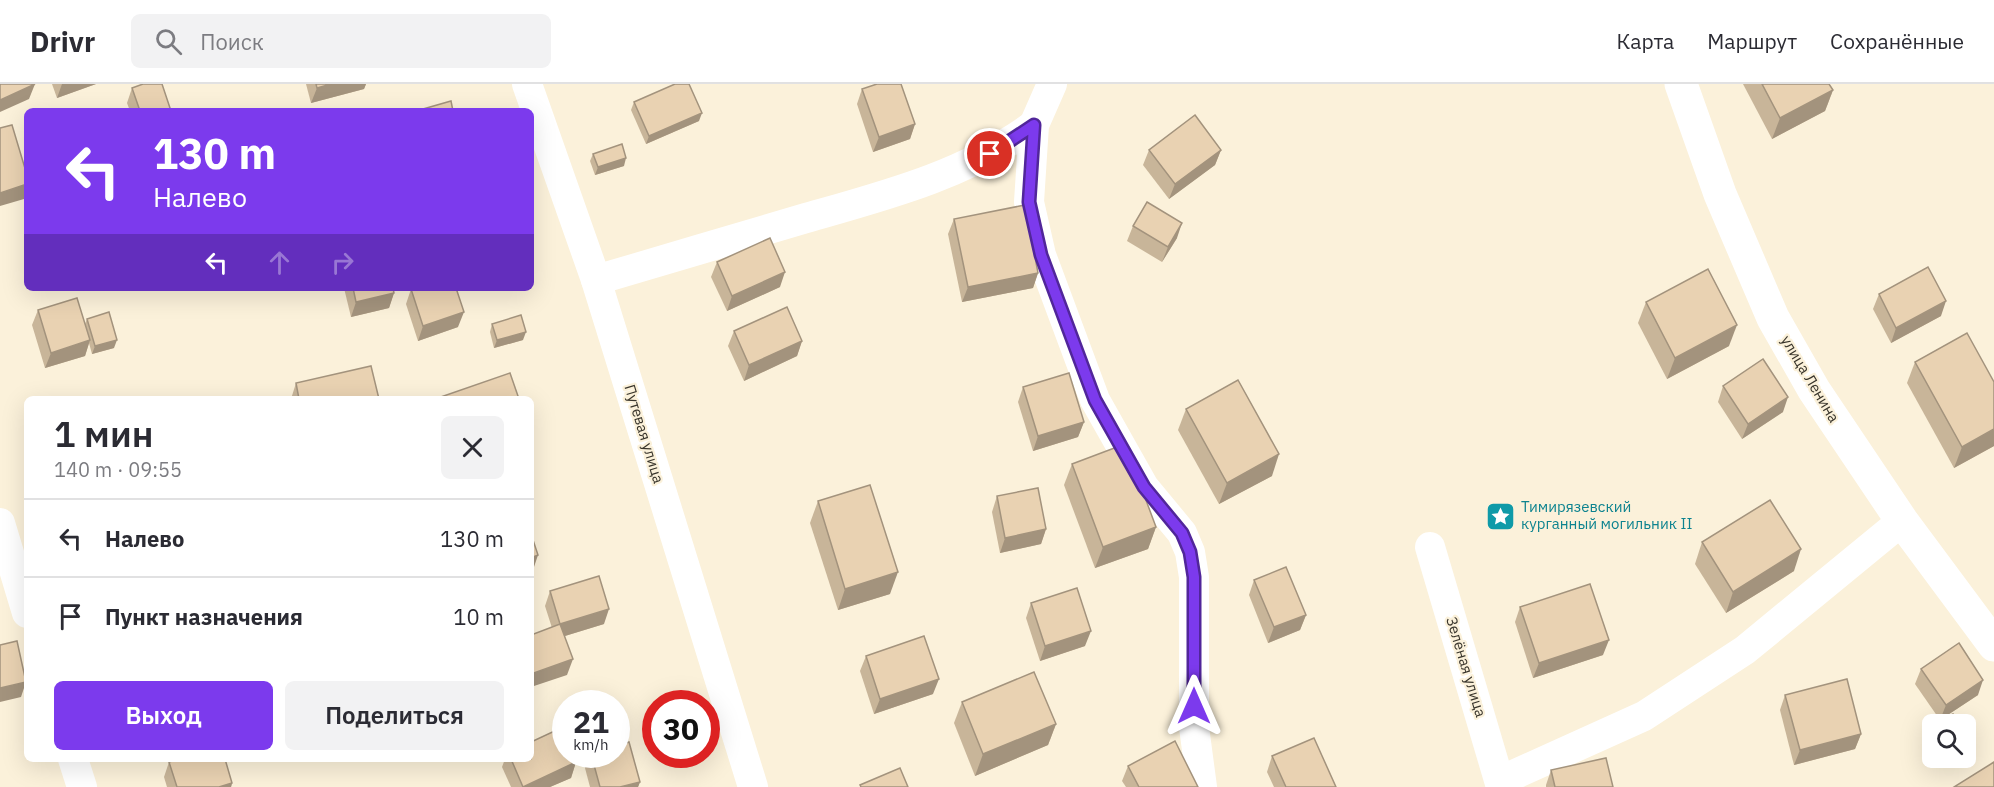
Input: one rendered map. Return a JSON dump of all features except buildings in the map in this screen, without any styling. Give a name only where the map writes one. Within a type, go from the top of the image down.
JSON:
[{"type":"street","name":"Путевая улица","points":[[527,84],[596,280],[753,787]]},
{"type":"street","points":[[1052,84],[1034,125],[1029,202],[1041,255],[1095,400],[1144,487],[1182,533],[1190,552],[1194,577],[1194,727],[1202,787]]},
{"type":"street","name":"улица Ленина","points":[[1681,84],[1720,195],[1773,318],[1814,390],[1902,521],[1994,645]]},
{"type":"street","points":[[596,280],[918,184],[976,162],[1034,125]]},
{"type":"street","points":[[1501,784],[1644,716],[1745,650],[1902,521]]},
{"type":"street","points":[[0,524],[24,603]]},
{"type":"street","name":"Зелёная улица","points":[[1430,547],[1501,784]]},
{"type":"street","points":[[74,762],[82,787]]},
{"type":"place","name":"Тимирязевский курганный могильник II","points":[[1500,516]]},
{"type":"route","points":[[990,154],[1034,125],[1029,202],[1041,255],[1095,400],[1144,487],[1182,533],[1190,552],[1194,577],[1194,706]]}]
